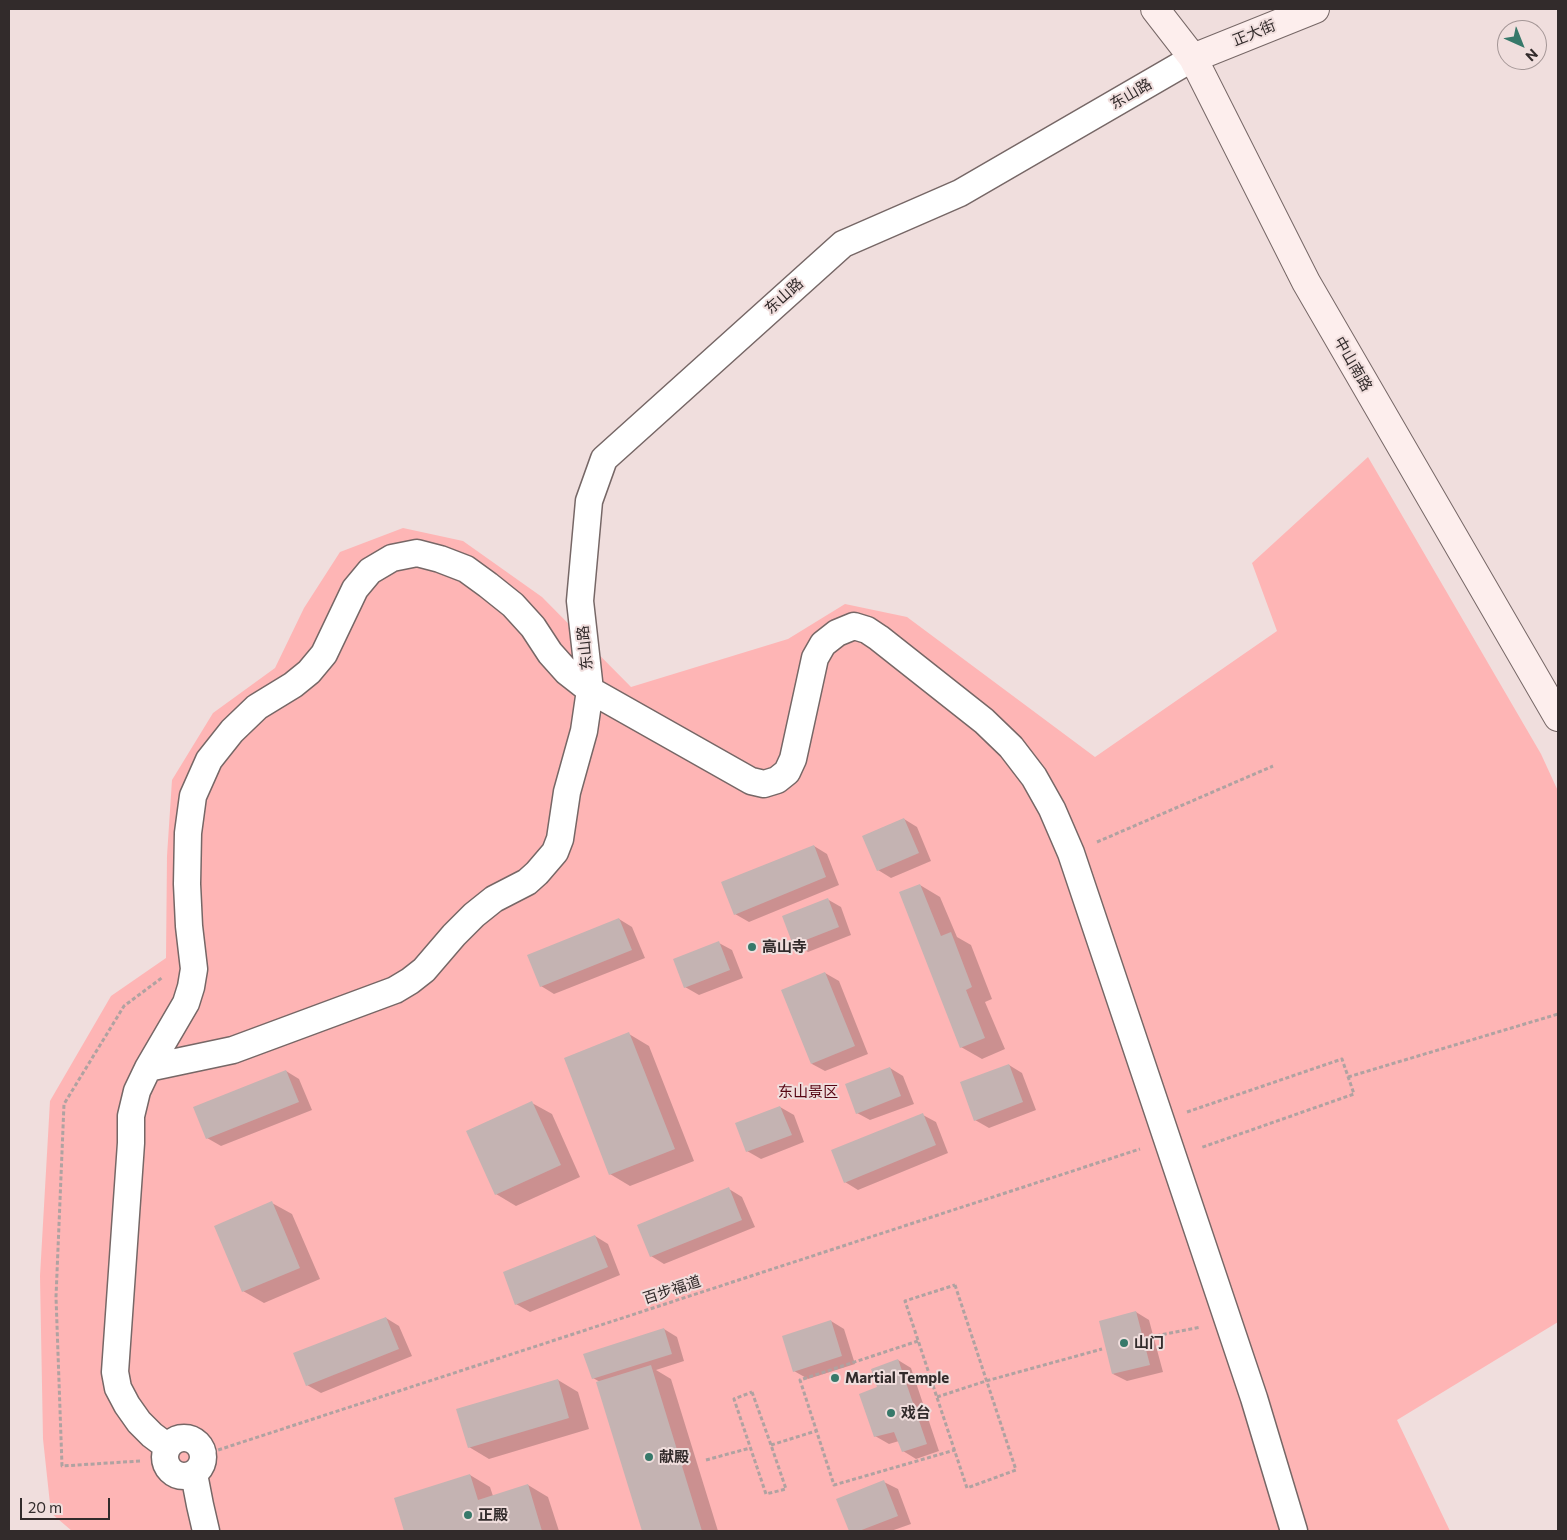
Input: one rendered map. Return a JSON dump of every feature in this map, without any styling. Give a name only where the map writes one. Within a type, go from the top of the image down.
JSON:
[{"type":"main road","name":"中山南路","points":[[1155,9],[1193,58],[1306,282],[1558,717]]},
{"type":"main road","name":"正大街","points":[[1193,58],[1315,9]]},
{"type":"street","name":"东山路","points":[[148,1068],[234,1050],[395,990],[424,970],[474,915],[494,899],[527,882],[537,873],[555,852],[560,839],[567,792],[584,731],[590,690],[580,601],[589,501],[604,459],[842,244],[960,193],[1193,58]]},
{"type":"street","points":[[206,1531],[199,1464],[200,1447],[196,1442],[184,1438],[178,1439],[166,1454],[127,1405],[118,1388],[115,1372],[132,1116],[137,1091],[148,1068],[186,1003],[194,969],[186,884],[188,833],[193,796],[209,760],[232,731],[257,707],[310,672],[328,648],[355,589],[370,571],[392,558],[417,553],[440,558],[466,569],[513,604],[533,627],[550,653],[568,672],[590,690],[751,782],[764,784],[777,780],[787,772],[793,759],[815,658],[822,644],[838,633],[854,626],[867,630],[984,721],[1011,747],[1034,777],[1052,809],[1071,853],[1254,1398],[1294,1531]]},
{"type":"path","points":[[1071,853],[1273,766]]},
{"type":"path","points":[[166,1454],[62,1466],[56,1297],[64,1104],[124,1006],[193,956]]},
{"type":"path","points":[[1348,1077],[1558,1014]]},
{"type":"path","points":[[1342,1059],[1354,1094],[1167,1139],[1342,1059]]},
{"type":"path","name":"百步福道","points":[[199,1464],[277,1430],[1074,1171],[1167,1139]]},
{"type":"path","points":[[955,1285],[986,1381],[1016,1470],[967,1488],[904,1301],[955,1285]]},
{"type":"path","points":[[1150,1337],[1182,1331]]},
{"type":"path","points":[[918,1341],[800,1380],[816,1431],[834,1484],[954,1450]]},
{"type":"path","points":[[937,1397],[986,1381],[1102,1349]]},
{"type":"path","points":[[752,1392],[771,1445],[786,1489],[766,1494],[734,1399],[752,1392]]},
{"type":"path","points":[[771,1445],[816,1431]]},
{"type":"path","points":[[706,1460],[750,1448]]},
{"type":"green space","name":"东山景区","points":[[1368,457],[1541,754],[1558,791],[1558,1322],[1397,1420],[1450,1531],[72,1531],[51,1513],[43,1439],[40,1276],[50,1101],[111,996],[166,958],[167,856],[172,780],[213,713],[275,668],[304,608],[340,552],[403,528],[463,541],[542,597],[631,687],[788,639],[845,604],[907,617],[1095,757],[1277,631],[1252,563]]},
{"type":"building","points":[[904,818],[919,853],[877,871],[862,836]]},
{"type":"building","points":[[814,845],[826,877],[734,915],[721,882]]},
{"type":"building","points":[[920,884],[941,936],[951,932],[972,987],[966,990],[985,1038],[960,1048],[899,892]]},
{"type":"building","points":[[828,898],[839,927],[793,945],[782,916]]},
{"type":"building","points":[[619,918],[632,950],[540,987],[527,955]]},
{"type":"building","points":[[719,941],[730,970],[684,988],[673,959]]},
{"type":"building","points":[[825,972],[855,1046],[811,1064],[781,990]]},
{"type":"building","points":[[629,1032],[675,1149],[609,1175],[564,1058]]},
{"type":"building","points":[[1009,1064],[1023,1102],[974,1121],[960,1082]]},
{"type":"building","points":[[890,1067],[901,1096],[856,1114],[845,1084]]},
{"type":"building","points":[[286,1070],[299,1102],[206,1139],[193,1107]]},
{"type":"building","points":[[532,1101],[561,1165],[495,1195],[466,1131]]},
{"type":"building","points":[[780,1106],[792,1135],[746,1152],[735,1123]]},
{"type":"building","points":[[923,1113],[936,1145],[844,1183],[831,1150]]},
{"type":"building","points":[[729,1187],[742,1220],[650,1257],[637,1225]]},
{"type":"building","points":[[272,1201],[300,1268],[242,1292],[214,1226]]},
{"type":"building","points":[[595,1235],[608,1267],[515,1305],[503,1272]]},
{"type":"building","name":"山门","points":[[1136,1311],[1150,1365],[1112,1374],[1099,1321]]},
{"type":"building","points":[[386,1317],[399,1349],[306,1386],[293,1353]]},
{"type":"building","points":[[831,1320],[842,1356],[793,1372],[782,1336]]},
{"type":"building","points":[[664,1328],[672,1354],[592,1379],[583,1354]]},
{"type":"building","name":"戏台","points":[[898,1359],[927,1444],[902,1452],[894,1432],[874,1437],[859,1394],[877,1387],[871,1369]]},
{"type":"building","name":"献殿","points":[[651,1365],[702,1531],[642,1531],[596,1382]]},
{"type":"building","points":[[558,1379],[569,1418],[468,1448],[456,1409]]},
{"type":"building","name":"正殿","points":[[470,1474],[478,1500],[528,1484],[542,1531],[404,1531],[394,1498]]},
{"type":"building","points":[[884,1480],[898,1516],[859,1531],[849,1531],[836,1499]]},
{"type":"place","name":"高山寺","points":[[752,947]]},
{"type":"place","name":"山门","points":[[1124,1343]]},
{"type":"place","name":"Martial Temple","points":[[835,1378]]},
{"type":"place","name":"戏台","points":[[891,1413]]},
{"type":"place","name":"献殿","points":[[649,1457]]},
{"type":"place","name":"正殿","points":[[468,1515]]}]
